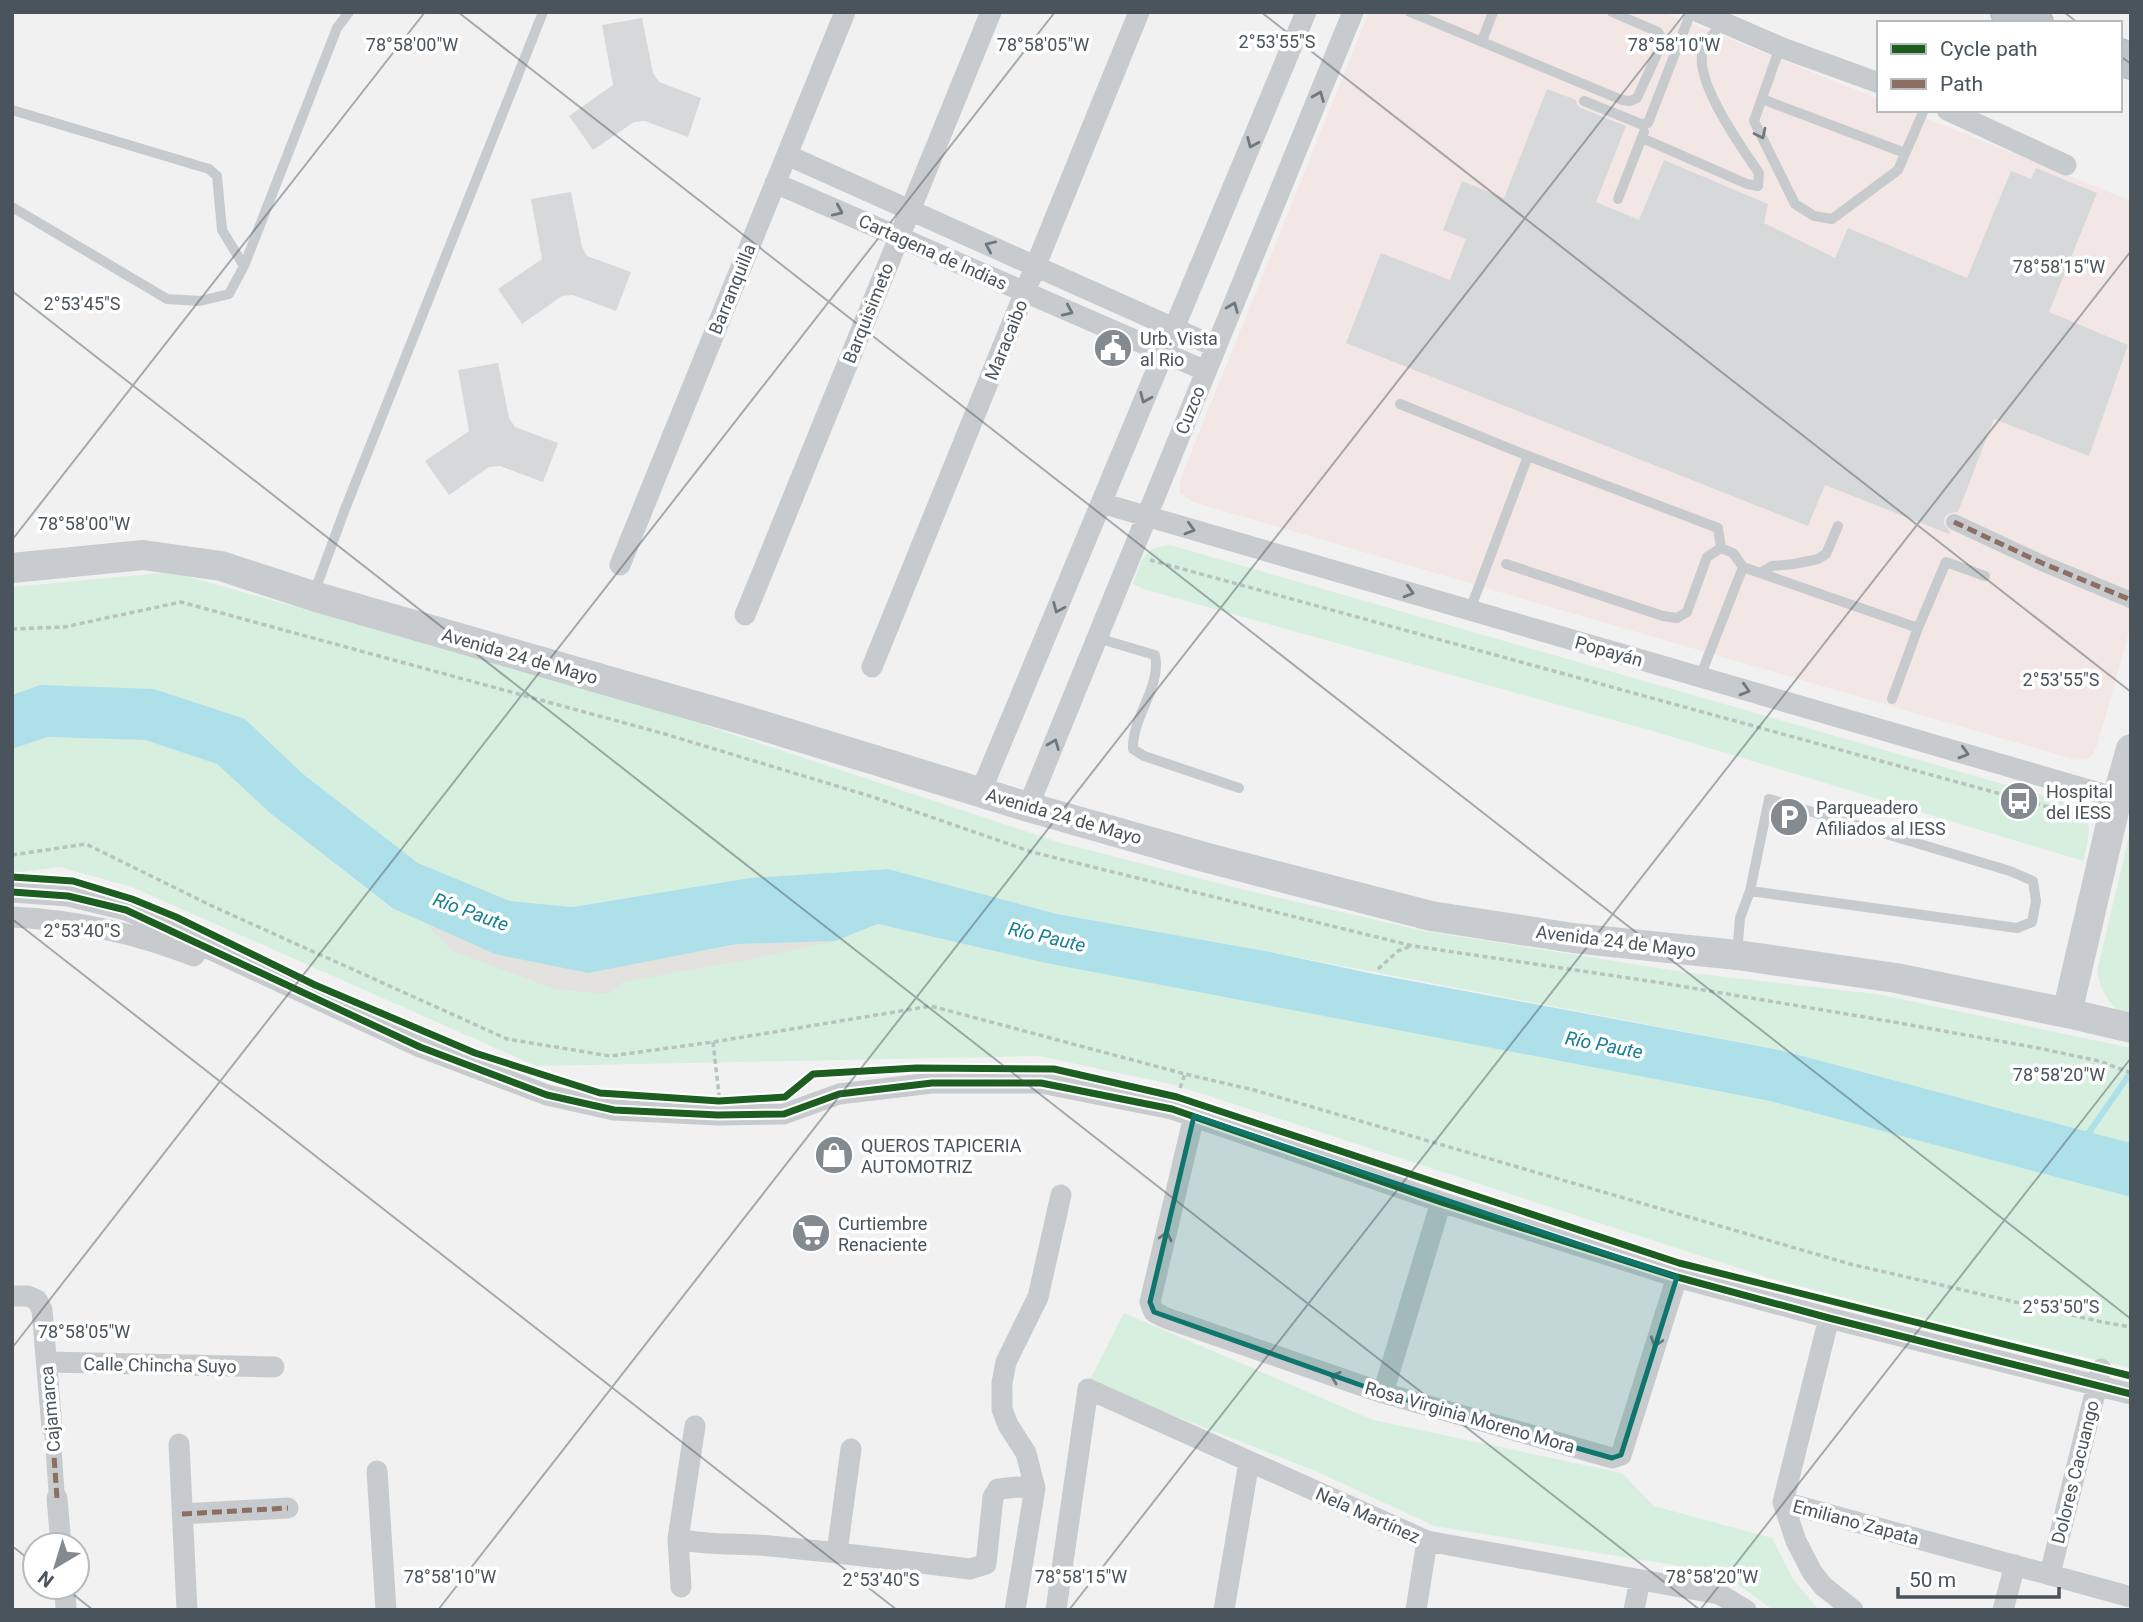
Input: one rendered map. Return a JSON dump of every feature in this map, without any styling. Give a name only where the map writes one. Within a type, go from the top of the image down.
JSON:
[{"type":"highway","points":[[2009,12],[2030,21]]},
{"type":"main road","name":"Avenida 24 de Mayo","points":[[12,568],[143,555],[221,566],[313,596],[731,716],[1028,807],[1431,916],[1573,938],[1737,955],[1896,978],[2131,1028]]},
{"type":"main road","points":[[2067,1013],[2131,749]]},
{"type":"street","name":"Barranquilla","points":[[620,565],[845,12]]},
{"type":"street","name":"Barquisimeto","points":[[745,615],[991,12]]},
{"type":"street","name":"Maracaibo","points":[[872,667],[1139,12]]},
{"type":"street","points":[[981,792],[1307,12]]},
{"type":"street","name":"Cuzco","points":[[1028,807],[1353,12]]},
{"type":"street","points":[[1699,12],[1780,47],[1877,82]]},
{"type":"street","points":[[1951,112],[2066,165]]},
{"type":"street","name":"Cartagena de Indias","points":[[787,155],[1216,347]]},
{"type":"street","name":"Cartagena de Indias","points":[[775,183],[1206,371]]},
{"type":"street","name":"Popayán","points":[[1101,503],[1700,677],[2114,811]]},
{"type":"street","points":[[1954,522],[2131,600]]},
{"type":"street","points":[[12,892],[68,896],[126,910],[420,1047]]},
{"type":"street","points":[[12,917],[85,925],[157,942],[263,982],[363,1026],[547,1095],[614,1110],[718,1115],[784,1114],[839,1094],[932,1083],[1041,1083],[1172,1109],[1441,1202],[1677,1277],[1829,1318],[2099,1377],[2131,1394]]},
{"type":"street","name":"Rosa Virginia Moreno Mora","points":[[1194,1116],[1150,1302],[1154,1312],[1382,1393],[1612,1458],[1617,1457],[1620,1455],[1677,1277]]},
{"type":"street","points":[[1015,1610],[1035,1488],[1027,1453],[1008,1425],[1002,1409],[1002,1382],[1006,1362],[1038,1297],[1061,1195]]},
{"type":"street","points":[[1382,1393],[1441,1202]]},
{"type":"street","name":"Cajamarca","points":[[12,1296],[28,1296],[37,1300],[42,1310],[60,1531]]},
{"type":"street","points":[[1829,1318],[1783,1502],[1796,1541],[1812,1572],[1823,1586],[1853,1610]]},
{"type":"street","name":"Calle Chincha Suyo","points":[[47,1362],[274,1367]]},
{"type":"street","name":"Dolores Cacuango","points":[[2050,1574],[2099,1377]]},
{"type":"street","name":"Nela Martínez","points":[[1056,1610],[1088,1388],[1427,1541],[1719,1594],[1746,1610]]},
{"type":"street","points":[[681,1587],[678,1539],[695,1426]]},
{"type":"street","points":[[179,1444],[187,1610]]},
{"type":"street","points":[[837,1552],[851,1449]]},
{"type":"street","points":[[1224,1610],[1249,1462]]},
{"type":"street","points":[[377,1471],[386,1610]]},
{"type":"street","points":[[678,1539],[700,1544],[759,1544],[837,1552],[970,1569],[985,1564],[993,1497],[998,1489],[1035,1488]]},
{"type":"street","name":"Emiliano Zapata","points":[[1783,1502],[2131,1597]]},
{"type":"street","points":[[182,1514],[288,1508]]},
{"type":"street","points":[[1416,1610],[1427,1541]]},
{"type":"street","points":[[2003,1610],[2015,1565]]},
{"type":"street","points":[[1634,1610],[1640,1580]]},
{"type":"lane","points":[[12,207],[167,299],[200,301],[229,294],[244,266],[337,28],[349,12]]},
{"type":"lane","points":[[313,596],[345,509],[543,12]]},
{"type":"lane","points":[[1410,12],[1630,101],[1637,97],[1663,41],[1658,32],[1612,12]]},
{"type":"lane","points":[[1482,41],[1493,12]]},
{"type":"lane","points":[[1618,199],[1691,12]]},
{"type":"lane","points":[[1642,138],[1747,184],[1758,186],[1759,173],[1732,135],[1703,75],[1702,53],[1722,22]]},
{"type":"lane","points":[[1780,47],[1754,121],[1795,204],[1814,216],[1832,219],[1898,170],[1923,112]]},
{"type":"lane","points":[[1762,99],[1905,153]]},
{"type":"lane","points":[[1584,101],[1641,124],[1648,123]]},
{"type":"lane","points":[[12,110],[209,169],[217,176],[222,230],[244,266]]},
{"type":"lane","points":[[1400,404],[1718,528],[1721,548]]},
{"type":"lane","points":[[1470,610],[1528,456]]},
{"type":"lane","points":[[1760,573],[1772,566],[1818,559],[1826,554],[1838,526]]},
{"type":"lane","points":[[1506,564],[1663,616],[1677,618],[1687,612],[1707,557],[1721,548]]},
{"type":"lane","points":[[1721,548],[1734,553],[1743,567],[1918,628]]},
{"type":"lane","points":[[1892,699],[1946,562],[1985,576]]},
{"type":"lane","points":[[1700,677],[1743,567]]},
{"type":"lane","points":[[1097,638],[1155,655],[1158,669],[1132,735],[1133,749],[1144,756],[1239,789]]},
{"type":"lane","points":[[1737,955],[1740,918],[1750,891],[1769,799],[2010,871],[2033,881],[2036,901],[2032,922],[2017,928],[1750,891]]},
{"type":"path","points":[[1131,555],[2005,797],[2114,811]]},
{"type":"path","points":[[12,855],[86,844],[210,905],[507,1039],[610,1056],[931,1006],[1254,1090],[1850,1264],[2131,1327]]},
{"type":"path","points":[[1378,969],[1398,951],[1413,946]]},
{"type":"path","points":[[713,1042],[719,1101]]},
{"type":"path","points":[[2099,1061],[2131,1073]]},
{"type":"path","points":[[706,1100],[733,1100]]},
{"type":"highlighted area","points":[[1194,1116],[1677,1277],[1621,1455],[1612,1458],[1383,1393],[1154,1312],[1150,1302]]},
{"type":"shaded area","points":[[1369,12],[1663,12],[1877,98],[1877,112],[1911,112],[2131,201],[2131,625],[2097,746],[2090,758],[2076,760],[1193,502],[1180,493],[1180,480]]},
{"type":"green space","points":[[1170,545],[2076,805],[2086,816],[2088,823],[2083,861],[1656,732],[1133,584],[1144,557],[1154,549]]},
{"type":"green space","points":[[171,572],[623,698],[1061,843],[1245,890],[1424,931],[1690,973],[1877,994],[2131,1048],[2131,1143],[1780,1050],[1057,914],[888,869],[750,878],[572,907],[510,901],[418,863],[303,774],[245,719],[40,685],[12,695],[12,587]]},
{"type":"green space","points":[[48,737],[145,740],[217,764],[270,813],[387,905],[835,941],[878,924],[1038,961],[1770,1101],[2131,1197],[2131,1368],[1912,1316],[1766,1277],[1175,1085],[1039,1056],[536,1066],[132,887],[60,867],[12,873],[12,749]]},
{"type":"green space","points":[[2131,828],[2131,1019],[2108,999],[2097,971]]},
{"type":"green space","points":[[1124,1313],[1373,1420],[1622,1473],[1654,1506],[1772,1538],[1793,1579],[1819,1610],[1773,1610],[1723,1573],[1434,1526],[1320,1473],[1089,1382]]},
{"type":"sand","points":[[426,924],[475,937],[805,929],[835,941],[623,982],[609,994],[554,989],[452,951]]},
{"type":"water","name":"Río Paute","points":[[40,685],[154,689],[245,719],[303,774],[418,863],[510,901],[572,907],[750,878],[888,869],[1057,914],[1780,1050],[2131,1143],[2131,1197],[1770,1101],[1046,963],[878,924],[835,941],[736,944],[588,973],[495,954],[392,908],[270,813],[217,764],[145,740],[48,737],[12,749],[12,695]]},
{"type":"building","points":[[642,18],[653,73],[659,82],[701,98],[688,137],[645,121],[634,122],[593,150],[569,116],[613,85],[602,25]]},
{"type":"building","points":[[1547,89],[1576,100],[1581,108],[1626,126],[1596,202],[1639,220],[1664,160],[1768,204],[1764,223],[1835,258],[1848,228],[1967,278],[2011,171],[2031,179],[2036,168],[2097,193],[2049,312],[2128,345],[2089,456],[1994,419],[1958,512],[1949,513],[1944,518],[1949,534],[1825,485],[1808,526],[1346,343],[1381,253],[1450,280],[1466,239],[1443,230],[1462,181],[1504,198]]},
{"type":"building","points":[[571,192],[582,247],[587,256],[631,272],[616,311],[573,295],[562,296],[522,324],[498,289],[542,259],[531,199]]},
{"type":"building","points":[[498,363],[509,418],[515,427],[558,443],[543,482],[500,466],[489,467],[449,495],[425,461],[469,431],[458,370]]},
{"type":"waterway","points":[[2086,1137],[2131,1072]]},
{"type":"marked path","points":[[1954,522],[2131,600]]},
{"type":"marked path","points":[[52,1428],[57,1498]]},
{"type":"marked path","points":[[182,1514],[288,1508]]},
{"type":"cycle path","points":[[12,877],[73,881],[132,899],[176,917],[315,985],[475,1053],[600,1093],[719,1101],[785,1097],[813,1074],[916,1068],[1054,1069],[1177,1097],[1679,1263],[2131,1376]]},
{"type":"cycle path","points":[[12,892],[68,896],[126,910],[420,1047],[547,1095],[614,1110],[718,1115],[784,1114],[839,1094],[932,1083],[1041,1083],[1172,1109],[1441,1202],[1677,1277],[2131,1394]]},
{"type":"place","name":"Urb. Vista al Rio","points":[[1113,348]]},
{"type":"place","name":"Hospital del IESS","points":[[2019,801]]},
{"type":"place","name":"Parqueadero Afiliados al IESS","points":[[1789,817]]},
{"type":"place","name":"QUEROS TAPICERIA AUTOMOTRIZ","points":[[834,1155]]},
{"type":"place","name":"Curtiembre Renaciente","points":[[811,1233]]}]
